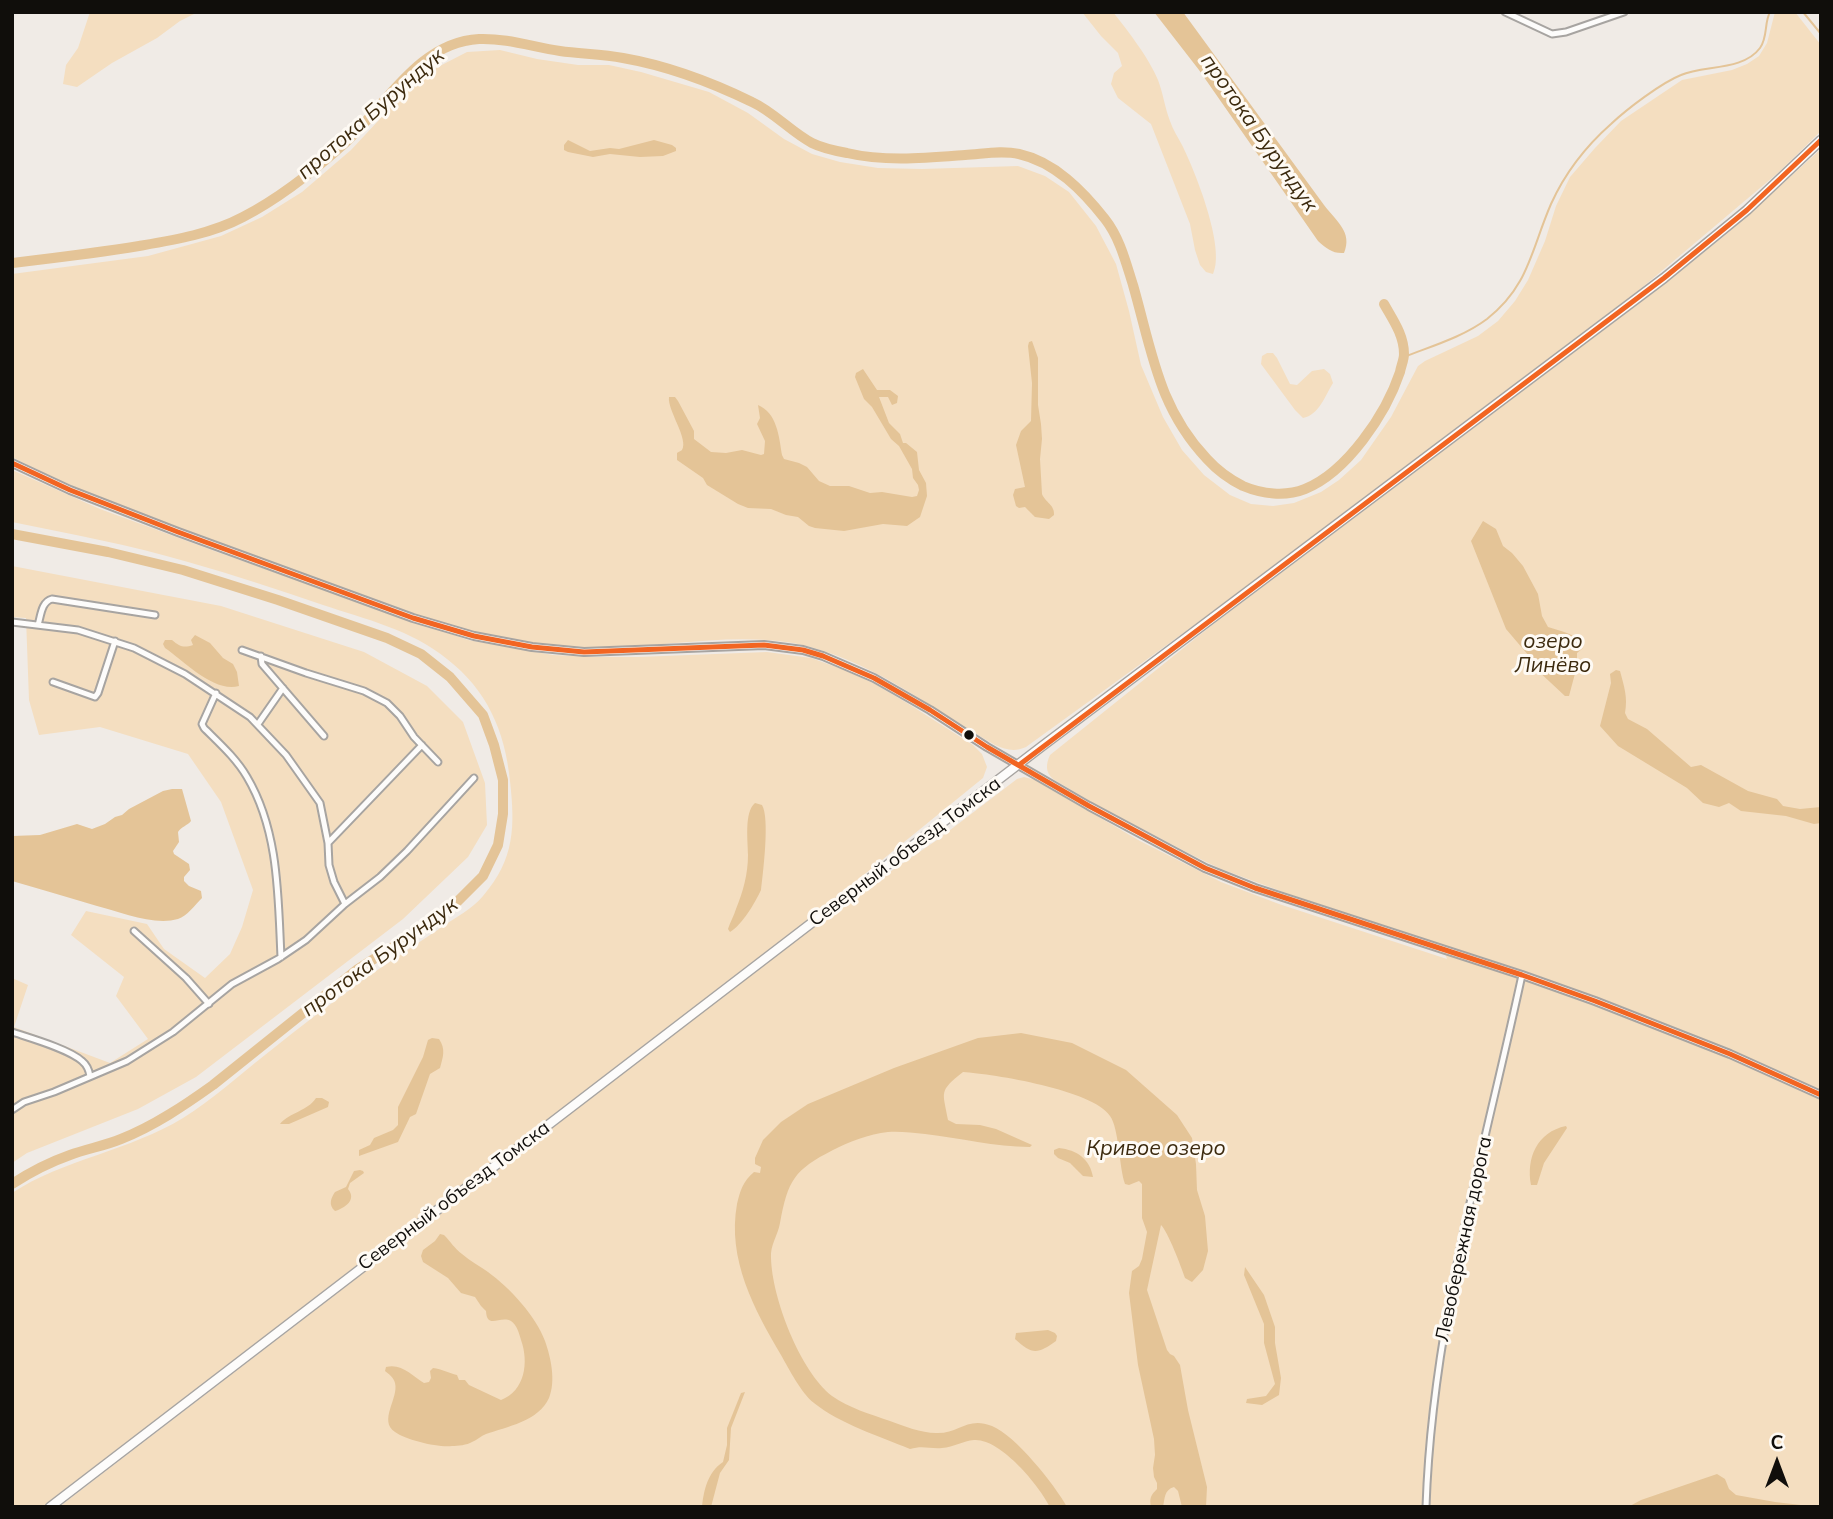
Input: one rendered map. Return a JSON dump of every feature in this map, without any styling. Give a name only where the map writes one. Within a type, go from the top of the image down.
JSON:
[{"type":"main road","name":"Северный объезд Томска","points":[[50,1507],[1018,765],[1664,278],[1747,210],[1821,140]]},
{"type":"street","points":[[1505,12],[1552,34],[1566,32],[1624,12]]},
{"type":"street","points":[[12,463],[70,490],[178,532],[402,614],[474,636],[532,647],[584,652],[764,645],[792,648],[837,661],[874,678],[930,710],[986,747],[1101,813],[1212,871],[1255,888],[1595,1001],[1730,1054],[1821,1096]]},
{"type":"street","points":[[38,625],[44,604],[52,599],[155,615]]},
{"type":"street","points":[[12,622],[78,630],[135,648],[185,674],[250,716],[286,755],[320,803],[328,843],[329,865],[345,904]]},
{"type":"street","points":[[53,682],[94,697],[98,693],[114,641]]},
{"type":"street","points":[[242,650],[364,691],[387,703],[438,762]]},
{"type":"street","points":[[261,656],[262,664],[324,736]]},
{"type":"street","points":[[258,724],[283,688]]},
{"type":"street","points":[[216,693],[202,724],[247,777],[264,814],[272,845],[279,900],[281,957]]},
{"type":"street","points":[[328,843],[422,746]]},
{"type":"street","points":[[12,1110],[24,1102],[127,1061],[173,1032],[232,984],[306,940],[398,860],[474,778]]},
{"type":"street","points":[[134,931],[186,978],[209,1004]]},
{"type":"street","name":"Левобережная дорога","points":[[1426,1507],[1435,1390],[1450,1293],[1522,975]]},
{"type":"street","points":[[12,1032],[48,1044],[80,1059],[88,1067],[90,1076]]},
{"type":"shaded area","points":[[90,12],[198,12],[77,87],[63,84],[66,65],[78,48]]},
{"type":"shaded area","points":[[1082,12],[1113,12],[1154,72],[1171,124],[1188,157],[1207,210],[1215,247],[1216,262],[1213,274],[1206,272],[1200,265],[1190,224],[1151,124],[1118,98],[1111,84],[1114,73],[1122,66],[1118,53]]},
{"type":"shaded area","points":[[1775,12],[1795,12],[1821,45],[1821,131],[1779,172],[1638,291],[1204,618],[1022,749],[1010,750],[995,745],[873,672],[821,650],[793,643],[747,639],[575,648],[519,641],[419,616],[133,511],[12,457],[12,274],[148,256],[221,236],[262,217],[302,192],[351,150],[406,91],[432,70],[467,52],[500,50],[578,65],[609,65],[709,92],[748,113],[784,139],[812,154],[840,162],[878,168],[922,169],[1018,166],[1045,176],[1069,192],[1096,226],[1116,264],[1141,365],[1163,417],[1182,450],[1204,475],[1230,495],[1251,504],[1273,506],[1294,503],[1321,492],[1361,460],[1391,417],[1418,366],[1478,336],[1498,321],[1528,280],[1570,177],[1621,121],[1682,80],[1732,70],[1759,56],[1767,43]]},
{"type":"shaded area","points":[[1821,149],[1821,1507],[59,1507],[806,933],[937,840],[1017,779],[1024,777],[1035,780],[1140,841],[1221,882],[1279,904],[1447,959],[1449,950],[1453,948],[1294,896],[1194,856],[1053,779],[1047,768],[1050,755],[1216,622],[1662,286],[1729,232]]},
{"type":"shaded area","points":[[1273,353],[1277,358],[1290,384],[1297,385],[1312,371],[1324,369],[1330,374],[1333,383],[1321,404],[1309,416],[1303,418],[1295,410],[1261,364],[1262,356]]},
{"type":"shaded area","points":[[12,470],[100,509],[468,640],[553,655],[591,657],[767,652],[811,658],[873,683],[907,703],[973,745],[982,754],[987,767],[983,778],[818,912],[42,1507],[12,1507],[12,1193],[32,1181],[141,1139],[183,1118],[367,977],[469,909],[483,896],[501,869],[510,842],[512,813],[504,745],[492,713],[473,684],[433,649],[388,626],[222,572],[123,545],[12,522]]},
{"type":"shaded area","points":[[12,566],[221,606],[364,652],[427,686],[463,722],[485,783],[487,825],[468,857],[403,919],[196,1077],[138,1109],[27,1153],[12,1163],[12,978],[28,985],[14,1027],[110,1063],[148,1039],[116,996],[124,977],[71,935],[86,911],[147,924],[164,949],[205,978],[230,954],[242,927],[253,890],[221,802],[188,754],[100,727],[39,735],[29,700],[26,618],[12,617]]},
{"type":"water","points":[[1154,12],[1183,12],[1342,227],[1346,239],[1344,253],[1333,251],[1318,241],[1199,70]]},
{"type":"water","points":[[568,140],[590,151],[619,149],[654,140],[672,145],[676,151],[663,156],[610,154],[593,157],[564,150]]},
{"type":"water","points":[[1032,341],[1038,358],[1042,494],[1054,512],[1049,519],[1035,517],[1025,507],[1016,506],[1013,495],[1015,489],[1025,487],[1016,445],[1021,431],[1031,421],[1032,383],[1028,346]]},
{"type":"water","points":[[863,369],[877,390],[890,390],[898,396],[897,403],[892,405],[888,397],[879,397],[889,423],[900,434],[903,443],[917,452],[919,470],[926,483],[927,496],[920,517],[907,526],[883,524],[844,531],[815,528],[798,517],[771,509],[748,508],[738,504],[707,485],[703,478],[677,460],[683,439],[669,397],[675,397],[678,401],[694,431],[694,439],[711,452],[742,450],[764,454],[765,441],[757,424],[760,418],[758,405],[773,419],[784,459],[807,467],[819,481],[830,486],[849,486],[870,493],[917,496],[919,490],[912,469],[899,446],[891,439],[872,407],[864,399],[855,377],[856,373]]},
{"type":"water","name":"озеро Линёво","points":[[1483,521],[1496,529],[1503,546],[1523,566],[1538,594],[1542,616],[1548,627],[1572,635],[1584,644],[1577,653],[1577,666],[1569,696],[1565,696],[1536,669],[1529,656],[1506,629],[1471,541]]},
{"type":"water","points":[[195,635],[210,643],[223,658],[233,664],[239,686],[229,687],[210,680],[190,668],[163,644],[165,640],[172,640],[182,646],[190,646],[193,645],[191,640]]},
{"type":"water","name":"озеро Линёво","points":[[1616,670],[1620,671],[1624,687],[1625,713],[1628,719],[1647,729],[1691,767],[1701,765],[1748,791],[1777,799],[1783,806],[1800,809],[1821,807],[1821,823],[1741,811],[1729,803],[1719,807],[1703,803],[1687,788],[1618,746],[1600,726],[1611,683],[1610,674]]},
{"type":"water","points":[[182,789],[191,821],[178,832],[179,842],[173,851],[189,864],[190,870],[184,881],[201,891],[202,898],[181,918],[158,921],[137,917],[12,881],[12,836],[40,835],[77,824],[92,829],[163,791]]},
{"type":"water","points":[[755,803],[762,805],[765,821],[761,890],[744,919],[730,932],[728,929],[746,876],[748,820]]},
{"type":"water","name":"Кривое озеро","points":[[1021,1033],[1072,1043],[1126,1070],[1177,1115],[1192,1138],[1197,1190],[1205,1216],[1208,1251],[1203,1270],[1192,1282],[1185,1278],[1161,1225],[1147,1290],[1167,1350],[1180,1365],[1207,1487],[1206,1507],[1182,1507],[1178,1491],[1174,1487],[1167,1492],[1163,1507],[1151,1507],[1151,1497],[1157,1489],[1153,1468],[1154,1439],[1138,1365],[1129,1293],[1132,1271],[1139,1266],[1142,1259],[1147,1232],[1142,1218],[1142,1184],[1139,1181],[1125,1184],[1113,1122],[1100,1107],[1084,1098],[1042,1085],[963,1072],[949,1084],[944,1093],[948,1120],[956,1124],[996,1129],[1032,1145],[1030,1147],[897,1132],[852,1141],[809,1164],[795,1178],[786,1196],[771,1253],[776,1293],[790,1333],[809,1370],[832,1396],[860,1410],[924,1432],[944,1433],[976,1423],[992,1426],[1023,1450],[1067,1507],[1050,1507],[1018,1464],[984,1441],[910,1449],[860,1429],[824,1410],[809,1399],[796,1381],[761,1320],[745,1283],[736,1244],[737,1204],[747,1179],[754,1172],[760,1173],[761,1167],[755,1164],[755,1158],[763,1140],[781,1122],[808,1104],[894,1068],[978,1038]]},
{"type":"water","points":[[439,1039],[441,1043],[442,1060],[440,1068],[430,1074],[416,1114],[410,1117],[398,1142],[359,1156],[359,1150],[370,1145],[374,1138],[398,1125],[398,1107],[423,1057],[428,1040]]},
{"type":"water","points":[[316,1098],[329,1102],[328,1107],[289,1124],[280,1124],[308,1106]]},
{"type":"water","points":[[1566,1126],[1544,1163],[1537,1185],[1531,1185],[1530,1165],[1536,1148],[1548,1134]]},
{"type":"water","points":[[1059,1148],[1082,1156],[1093,1177],[1083,1176],[1070,1163],[1058,1158],[1054,1150]]},
{"type":"water","points":[[360,1170],[364,1173],[350,1183],[348,1189],[350,1200],[346,1206],[335,1211],[331,1199],[335,1192],[346,1187],[354,1171]]},
{"type":"water","points":[[440,1234],[521,1303],[541,1332],[552,1370],[549,1398],[538,1412],[521,1422],[457,1446],[439,1446],[414,1440],[400,1435],[390,1427],[388,1422],[395,1383],[385,1371],[386,1367],[402,1368],[424,1383],[429,1382],[433,1368],[439,1369],[457,1375],[459,1380],[465,1380],[469,1385],[501,1400],[509,1396],[520,1383],[525,1357],[516,1327],[511,1321],[489,1320],[486,1311],[475,1297],[461,1293],[448,1278],[423,1262],[423,1250]]},
{"type":"water","points":[[1245,1267],[1264,1295],[1275,1327],[1281,1378],[1279,1395],[1262,1405],[1246,1403],[1247,1399],[1266,1396],[1275,1384],[1264,1343],[1264,1324],[1244,1275]]},
{"type":"water","points":[[1048,1330],[1055,1333],[1056,1341],[1040,1350],[1026,1348],[1015,1339],[1016,1333]]},
{"type":"water","points":[[745,1392],[731,1428],[729,1460],[720,1473],[711,1507],[702,1507],[708,1482],[723,1462],[727,1428],[741,1393]]},
{"type":"water","points":[[1717,1474],[1725,1479],[1729,1489],[1736,1495],[1818,1507],[1628,1507]]},
{"type":"waterway","points":[[1404,357],[1468,331],[1501,306],[1520,280],[1551,204],[1563,182],[1576,161],[1593,142],[1635,104],[1673,79],[1690,72],[1734,64],[1753,55],[1762,44],[1770,12]]},
{"type":"waterway","points":[[1803,12],[1821,34]]},
{"type":"waterway","name":"протока Бурундук","points":[[12,263],[166,241],[231,223],[270,201],[322,163],[361,127],[421,63],[458,43],[489,39],[623,58],[673,70],[752,102],[804,138],[834,150],[861,156],[891,158],[1006,152],[1045,164],[1078,188],[1115,234],[1133,285],[1159,377],[1177,419],[1219,471],[1250,489],[1282,494],[1305,489],[1336,469],[1363,440],[1394,388],[1404,356],[1400,334],[1384,304]]},
{"type":"waterway","name":"протока Бурундук","points":[[12,534],[108,552],[183,570],[387,638],[421,654],[450,677],[483,715],[503,780],[503,814],[498,845],[483,876],[455,904],[358,969],[213,1085],[180,1107],[133,1134],[55,1161],[12,1184]]},
{"type":"transit line","points":[[1019,765],[1664,278],[1747,210],[1821,140]]},
{"type":"transit line","points":[[12,463],[70,490],[178,532],[413,618],[474,636],[532,647],[584,652],[764,645],[803,650],[823,656],[874,678],[1089,806],[1205,868],[1255,888],[1595,1001],[1730,1054],[1821,1095]]}]
